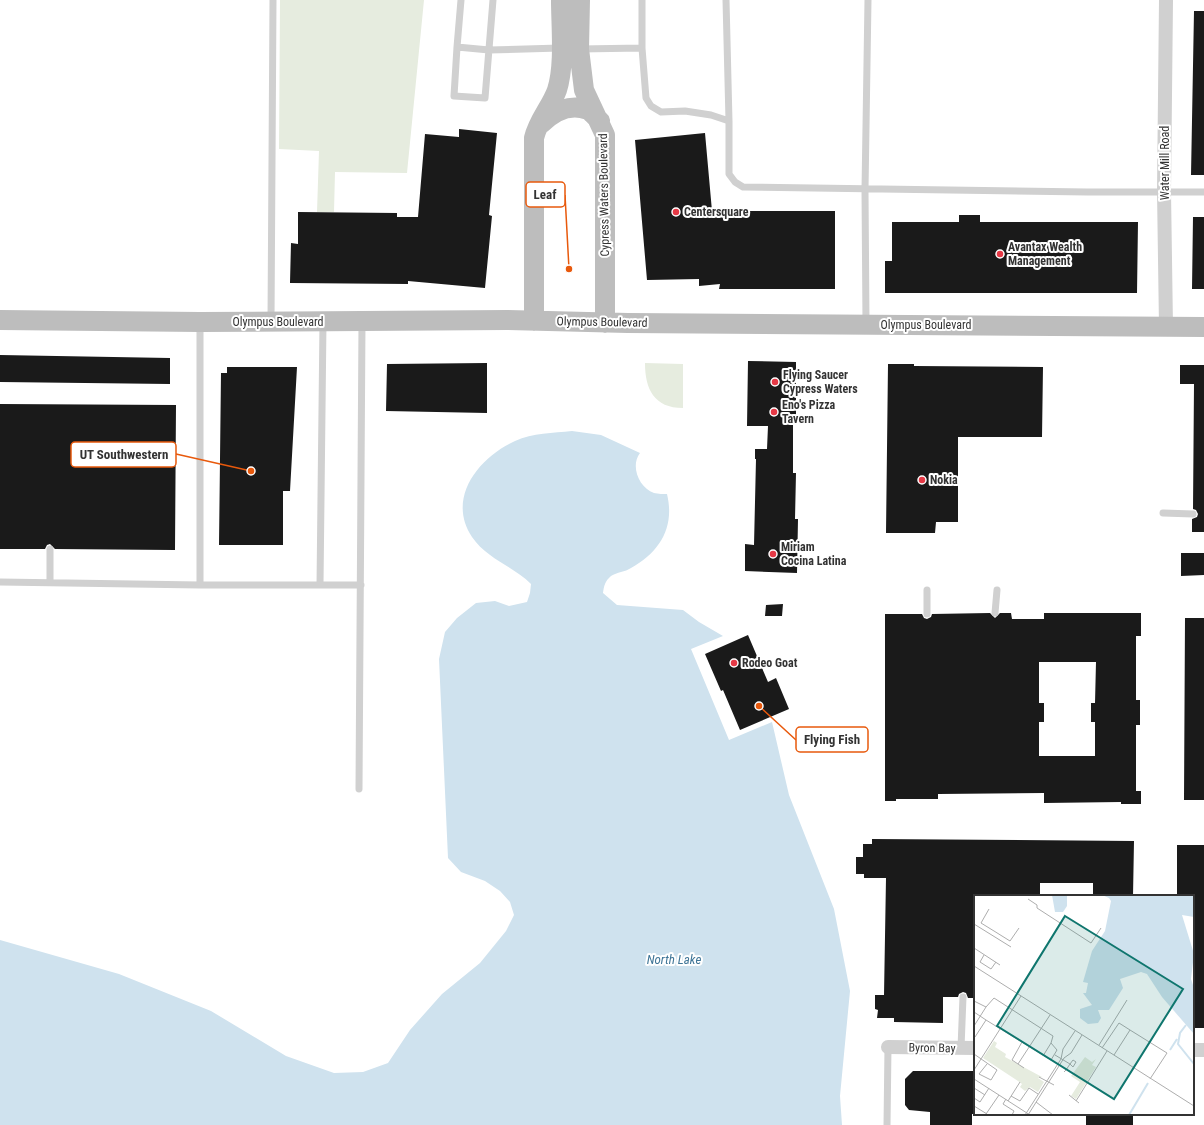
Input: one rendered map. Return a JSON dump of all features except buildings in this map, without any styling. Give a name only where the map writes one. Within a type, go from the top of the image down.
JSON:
[{"type":"street","name":"Cypress Waters Boulevard","points":[[561,0],[570,49],[584,90],[600,121],[605,135],[605,323]]},
{"type":"street","name":"Cypress Waters Boulevard","points":[[534,321],[534,138],[536,128],[556,92],[561,72],[570,49],[580,0]]},
{"type":"street","name":"Water Mill Road","points":[[1166,0],[1164,191],[1166,327]]},
{"type":"street","points":[[536,128],[549,116],[560,110],[572,108],[588,110],[600,121]]},
{"type":"street","name":"Olympus Boulevard","points":[[0,320],[200,322],[534,321],[605,323],[1204,327]]},
{"type":"street","name":"Byron Bay","points":[[888,1047],[968,1048]]},
{"type":"lane","points":[[271,321],[273,0]]},
{"type":"lane","points":[[461,0],[454,96],[485,98],[493,0]]},
{"type":"lane","points":[[642,0],[642,48],[646,98],[651,106],[661,112],[685,111],[711,115],[729,121]]},
{"type":"lane","points":[[726,0],[729,174],[735,182],[743,187],[1121,193],[1164,191],[1204,192]]},
{"type":"lane","points":[[866,325],[865,190],[868,0]]},
{"type":"lane","points":[[457,47],[489,50],[642,48]]},
{"type":"lane","points":[[200,322],[200,585]]},
{"type":"lane","points":[[320,585],[323,322]]},
{"type":"lane","points":[[360,789],[362,322]]},
{"type":"lane","points":[[1163,513],[1192,514]]},
{"type":"lane","points":[[50,549],[50,582]]},
{"type":"lane","points":[[0,582],[200,585],[361,585]]},
{"type":"lane","points":[[927,590],[927,614]]},
{"type":"lane","points":[[995,613],[997,590]]},
{"type":"lane","points":[[963,998],[968,1048]]},
{"type":"lane","points":[[887,1125],[888,1047]]},
{"type":"shaded area","points":[[280,0],[424,0],[407,173],[335,172],[334,212],[317,212],[319,151],[279,149]]},
{"type":"shaded area","points":[[645,363],[683,364],[683,408],[665,405],[658,401],[649,389],[645,372]]},
{"type":"water","name":"North Lake","points":[[572,431],[601,435],[640,453],[637,458],[636,470],[640,482],[654,493],[667,494],[669,517],[667,528],[663,537],[650,554],[641,562],[629,569],[611,576],[605,584],[603,593],[617,605],[683,610],[699,622],[723,636],[691,649],[729,740],[772,722],[789,795],[834,909],[850,991],[840,1096],[842,1125],[0,1125],[0,940],[119,974],[211,1011],[286,1056],[334,1073],[363,1072],[388,1063],[410,1030],[442,994],[480,963],[506,931],[514,915],[510,902],[500,891],[485,881],[461,872],[448,858],[439,659],[445,632],[457,618],[476,603],[495,601],[509,606],[527,602],[531,584],[485,551],[472,537],[465,522],[463,508],[465,494],[470,480],[479,468],[489,457],[502,448],[529,436]]},
{"type":"place","name":"Centersquare","points":[[676,212]]},
{"type":"place","name":"Avantax Wealth Management","points":[[1000,254]]},
{"type":"place","name":"Leaf","points":[[569,269]]},
{"type":"place","name":"Flying Saucer Cypress Waters","points":[[775,382]]},
{"type":"place","name":"Eno's Pizza Tavern","points":[[774,412]]},
{"type":"place","name":"UT Southwestern","points":[[251,471]]},
{"type":"place","name":"Nokia","points":[[922,480]]},
{"type":"place","name":"Miriam Cocina Latina","points":[[773,554]]},
{"type":"place","name":"Rodeo Goat","points":[[734,663]]},
{"type":"place","name":"Flying Fish","points":[[759,706]]}]
